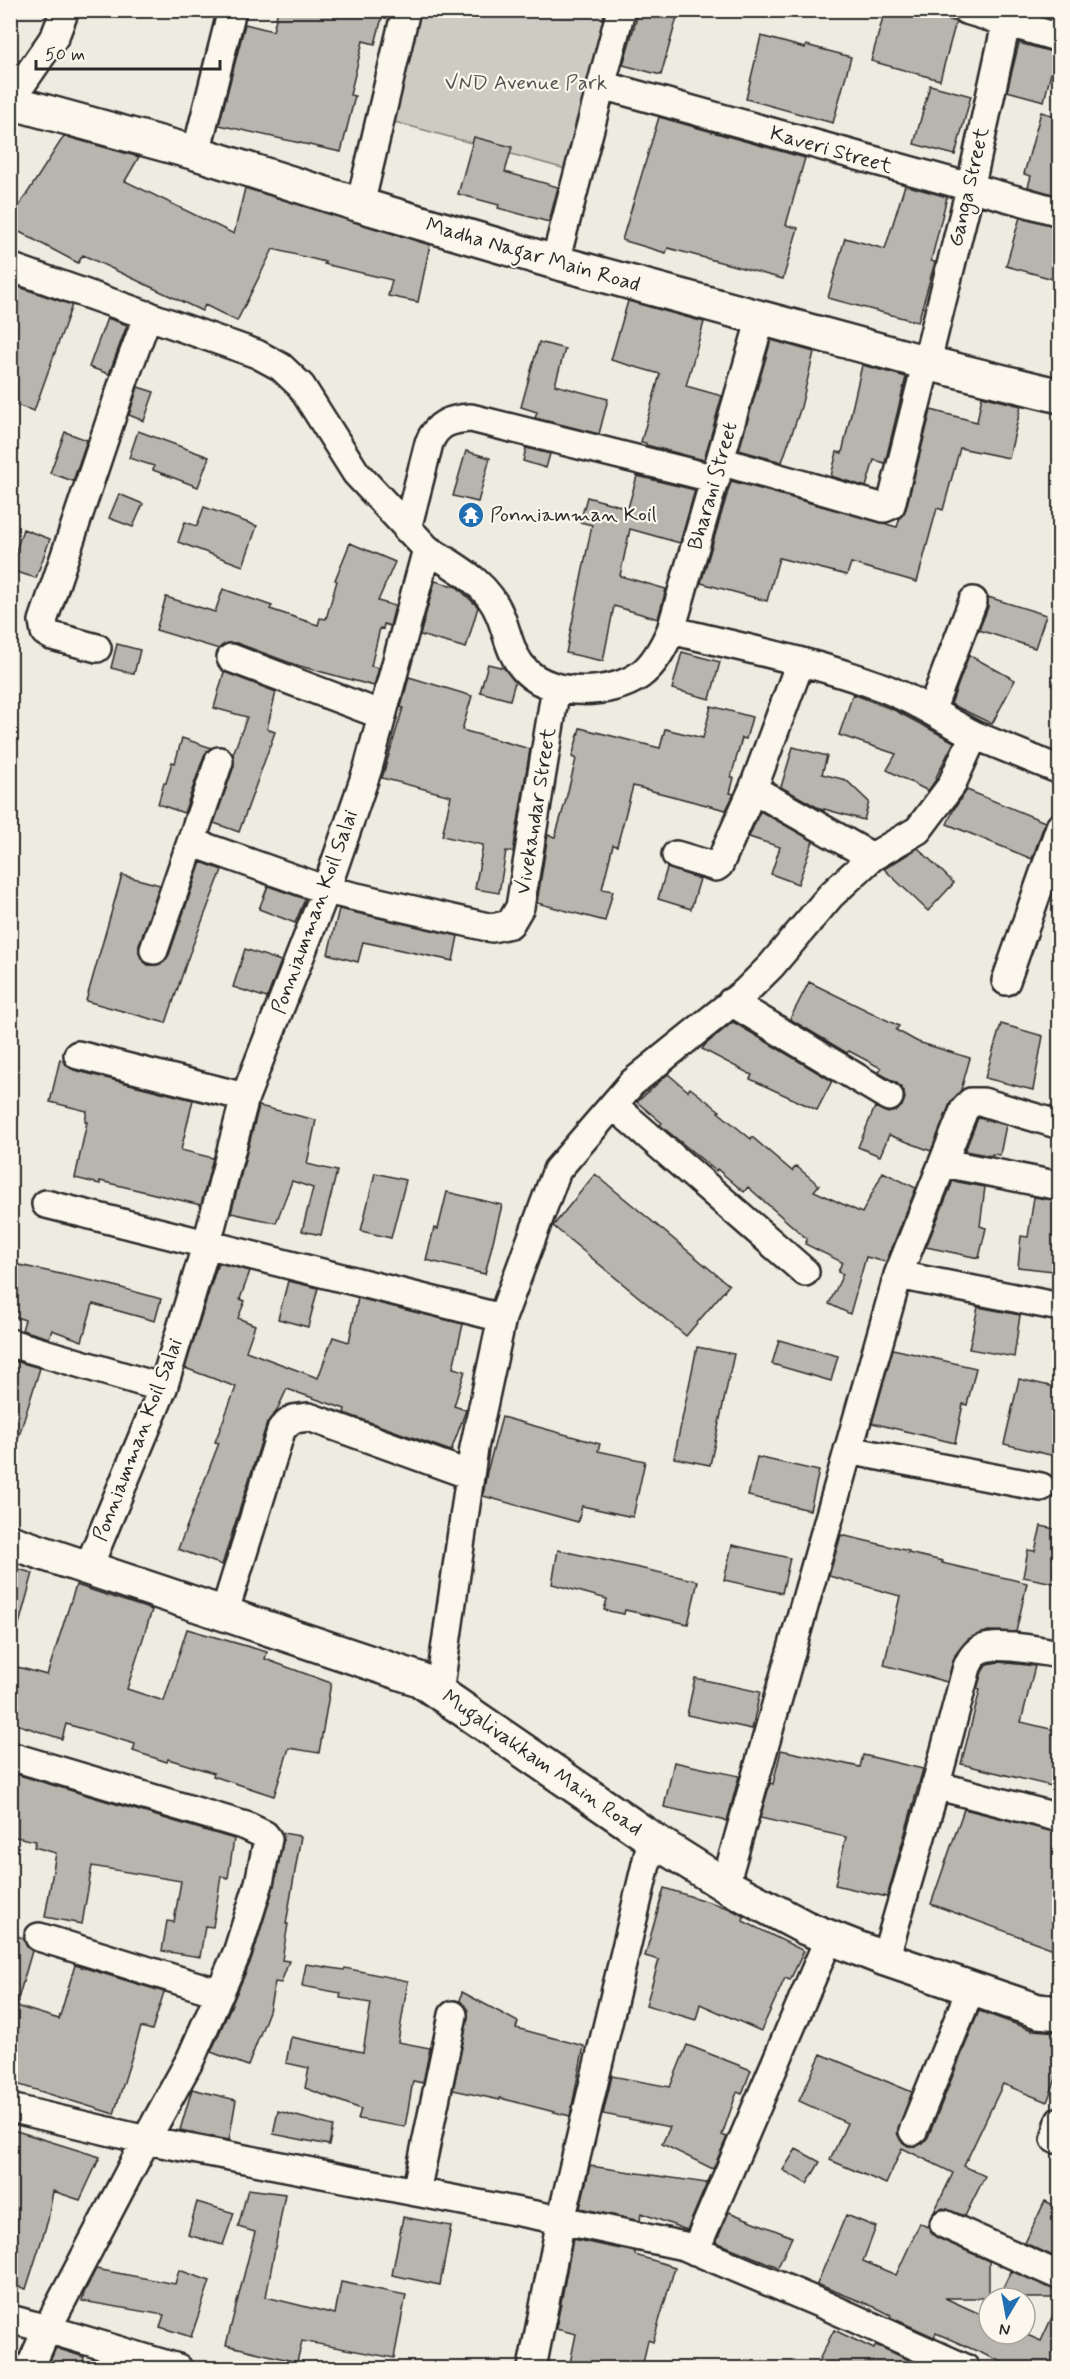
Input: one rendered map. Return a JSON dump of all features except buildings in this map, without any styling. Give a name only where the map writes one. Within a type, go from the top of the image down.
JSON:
[{"type":"street","points":[[10,101],[55,36],[64,10]]},
{"type":"street","points":[[196,153],[231,10]]},
{"type":"street","points":[[360,205],[406,10]]},
{"type":"street","points":[[555,262],[621,10]]},
{"type":"street","points":[[966,10],[1007,17],[1059,39]]},
{"type":"street","name":"Ganga Street","points":[[718,470],[887,508],[894,500],[970,189],[1007,17]]},
{"type":"street","name":"Kaveri Street","points":[[602,85],[1059,212]]},
{"type":"street","name":"Madha Nagar Main Road","points":[[10,101],[196,153],[360,205],[555,262],[927,363],[1059,396]]},
{"type":"street","points":[[10,267],[257,354],[281,367],[301,386],[356,473],[407,529],[427,549],[476,580],[486,592],[500,615],[508,644],[517,662],[530,675],[556,687],[582,691],[609,688],[640,675],[666,641],[800,663],[877,685],[932,711],[974,735],[1059,770]]},
{"type":"street","points":[[98,648],[52,636],[45,632],[43,621],[148,315]]},
{"type":"street","name":"Bharani Street","points":[[666,641],[761,318]]},
{"type":"street","points":[[407,529],[429,443],[442,424],[453,419],[471,418],[718,470]]},
{"type":"street","name":"Ponniamman Koil Salai","points":[[88,1568],[163,1388],[207,1243],[245,1097],[326,890],[368,768],[427,549]]},
{"type":"street","points":[[932,711],[973,601]]},
{"type":"street","points":[[231,658],[382,715]]},
{"type":"street","points":[[676,855],[716,867],[719,865],[753,789],[800,663]]},
{"type":"street","name":"Vivekandar Street","points":[[191,842],[326,890],[492,928],[510,924],[520,908],[556,687]]},
{"type":"street","points":[[439,1693],[470,1475],[502,1318],[557,1170],[632,1083],[771,966],[831,895],[872,857],[918,830],[951,786],[974,735]]},
{"type":"street","points":[[154,950],[219,761]]},
{"type":"street","points":[[753,789],[872,857]]},
{"type":"street","points":[[1005,981],[1059,827]]},
{"type":"street","points":[[731,1002],[889,1097]]},
{"type":"street","points":[[78,1055],[245,1097]]},
{"type":"street","points":[[725,1885],[898,1275],[963,1110],[971,1102],[983,1102],[1059,1125]]},
{"type":"street","points":[[613,1105],[805,1272]]},
{"type":"street","points":[[944,1162],[1059,1186]]},
{"type":"street","points":[[46,1204],[502,1318]]},
{"type":"street","points":[[898,1275],[1059,1307]]},
{"type":"street","points":[[10,1343],[163,1388]]},
{"type":"street","points":[[224,1614],[282,1428],[293,1419],[309,1417],[470,1475]]},
{"type":"street","points":[[848,1450],[1041,1487]]},
{"type":"street","name":"Mugalivakkam Main Road","points":[[10,1542],[419,1678],[652,1839],[725,1885],[806,1928],[885,1959],[1038,2011],[1059,2013]]},
{"type":"street","points":[[885,1959],[967,1667],[973,1655],[980,1649],[992,1646],[1059,1654]]},
{"type":"street","points":[[10,1756],[246,1826],[265,1835],[268,1839],[259,1883],[237,1953],[191,2058],[47,2329],[30,2368]]},
{"type":"street","points":[[935,1785],[1059,1818]]},
{"type":"street","points":[[532,2368],[561,2220],[652,1839]]},
{"type":"street","points":[[39,1937],[220,1993]]},
{"type":"street","points":[[695,2251],[829,1938]]},
{"type":"street","points":[[913,2131],[970,1988]]},
{"type":"street","points":[[416,2192],[453,2015]]},
{"type":"street","points":[[10,2108],[146,2140],[561,2220],[684,2247],[829,2307],[965,2368]]},
{"type":"street","points":[[944,2224],[1059,2276]]},
{"type":"street","points":[[10,2319],[178,2368]]},
{"type":"green space","name":"VND Avenue Park","points":[[606,10],[620,14],[577,172],[391,121],[421,11]]},
{"type":"place","name":"Ponniamman Koil","points":[[471,515]]}]
